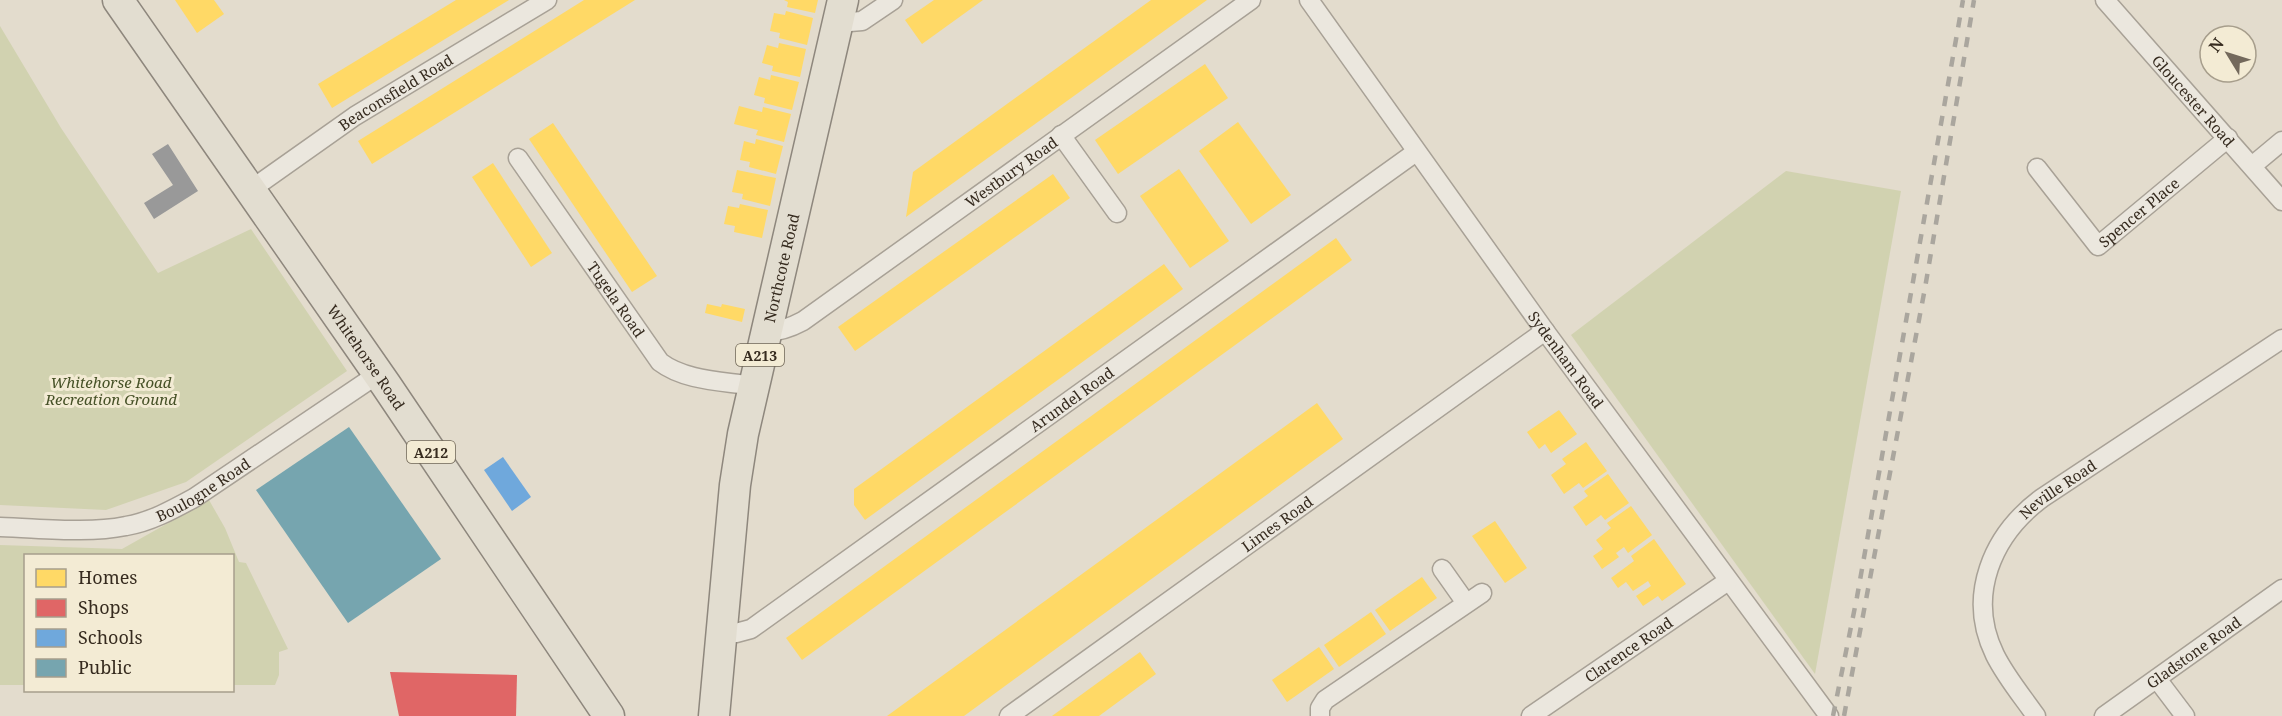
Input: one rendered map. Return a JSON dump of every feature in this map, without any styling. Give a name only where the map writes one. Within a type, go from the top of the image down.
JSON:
[{"type":"main road","name":"Whitehorse Road","points":[[118,0],[378,375],[609,716]]},
{"type":"main road","name":"Northcote Road","points":[[714,716],[735,484],[743,434],[841,11]]},
{"type":"street","name":"Beaconsfield Road","points":[[249,190],[355,116],[547,0]]},
{"type":"street","points":[[841,11],[862,21],[893,0]]},
{"type":"street","name":"Westbury Road","points":[[765,332],[788,329],[803,321],[1251,0]]},
{"type":"street","name":"Sydenham Road","points":[[1309,0],[1380,96],[1416,152],[1545,331],[1824,710]]},
{"type":"street","name":"Gloucester Road","points":[[2105,0],[2282,201]]},
{"type":"street","points":[[1061,135],[1117,213]]},
{"type":"street","name":"Spencer Place","points":[[2037,168],[2098,246],[2228,138]]},
{"type":"street","points":[[2252,166],[2282,141]]},
{"type":"street","name":"Arundel Road","points":[[722,632],[736,633],[751,629],[1416,152]]},
{"type":"street","name":"Tugela Road","points":[[518,158],[660,362],[686,375],[753,386]]},
{"type":"street","name":"Limes Road","points":[[1009,716],[1545,331]]},
{"type":"street","name":"Neville Road","points":[[2036,716],[1994,654],[1985,624],[1983,592],[1987,573],[2002,538],[2022,514],[2042,498],[2282,339]]},
{"type":"street","name":"Boulogne Road","points":[[0,527],[99,529],[126,526],[168,512],[194,498],[378,375]]},
{"type":"street","points":[[1442,569],[1466,603]]},
{"type":"street","name":"Clarence Road","points":[[1531,716],[1728,581]]},
{"type":"street","name":"Gladstone Road","points":[[2104,716],[2282,589]]},
{"type":"street","points":[[1320,716],[1320,708],[1324,699],[1482,593]]},
{"type":"street","points":[[2157,679],[2185,716]]},
{"type":"green space","name":"Whitehorse Road Recreation Ground","points":[[0,26],[61,128],[158,273],[251,229],[347,371],[186,482],[106,510],[0,505]]},
{"type":"green space","points":[[1786,171],[1901,191],[1815,674],[1571,335]]},
{"type":"green space","points":[[209,500],[225,528],[239,562],[246,563],[288,649],[279,652],[279,675],[275,685],[234,685],[234,554],[24,554],[24,685],[0,685],[0,545],[122,549]]},
{"type":"building: Homes","points":[[175,0],[214,0],[224,14],[197,33]]},
{"type":"building: Homes","points":[[456,0],[509,0],[332,108],[318,84]]},
{"type":"building: Homes","points":[[584,0],[635,0],[372,164],[358,141]]},
{"type":"building: Homes","points":[[784,0],[818,0],[815,13],[787,7],[788,2]]},
{"type":"building: Homes","points":[[934,0],[983,0],[922,44],[905,20]]},
{"type":"building: Homes","points":[[1151,0],[1207,0],[906,217],[913,172]]},
{"type":"building: Homes","points":[[786,11],[813,18],[807,45],[779,38],[780,33],[770,31],[774,13],[785,15]]},
{"type":"building: Homes","points":[[779,43],[806,49],[800,77],[772,71],[773,66],[762,63],[767,45],[778,48]]},
{"type":"building: Homes","points":[[1205,64],[1228,98],[1118,174],[1095,140]]},
{"type":"building: Homes","points":[[771,75],[799,82],[792,110],[764,103],[765,98],[754,95],[759,77],[770,80]]},
{"type":"building: Homes","points":[[739,106],[762,112],[763,107],[791,114],[784,142],[756,135],[758,130],[734,124]]},
{"type":"building: Homes","points":[[1238,122],[1291,195],[1251,224],[1199,151]]},
{"type":"building: Homes","points":[[553,123],[657,276],[632,292],[529,139]]},
{"type":"building: Homes","points":[[756,139],[783,146],[776,174],[749,167],[750,162],[740,160],[744,141],[755,144]]},
{"type":"building: Homes","points":[[493,163],[552,253],[531,267],[472,177]]},
{"type":"building: Homes","points":[[1179,169],[1229,241],[1190,268],[1140,196]]},
{"type":"building: Homes","points":[[737,170],[776,178],[770,206],[742,199],[743,194],[732,192]]},
{"type":"building: Homes","points":[[1053,174],[1070,198],[855,351],[838,327]]},
{"type":"building: Homes","points":[[740,204],[768,210],[762,238],[734,232],[735,226],[724,224],[728,206],[739,208]]},
{"type":"building: Homes","points":[[1336,238],[1352,260],[802,660],[786,638]]},
{"type":"building: Homes","points":[[1164,264],[1183,289],[865,520],[854,505],[854,489]]},
{"type":"building: Homes","points":[[707,304],[721,307],[722,304],[745,309],[742,322],[705,313]]},
{"type":"building: Homes","points":[[1317,403],[1343,439],[964,716],[887,716]]},
{"type":"building: Homes","points":[[1559,410],[1577,434],[1551,453],[1545,444],[1539,449],[1527,432]]},
{"type":"building: Homes","points":[[1586,442],[1607,471],[1583,488],[1579,483],[1564,494],[1551,475],[1566,464],[1562,459]]},
{"type":"building: Homes","points":[[1608,474],[1629,503],[1605,520],[1601,515],[1586,526],[1573,507],[1588,496],[1584,491]]},
{"type":"building: Homes","points":[[1631,506],[1652,535],[1628,553],[1624,547],[1616,553],[1619,557],[1602,569],[1593,556],[1603,549],[1596,540],[1611,528],[1607,523]]},
{"type":"building: Homes","points":[[1495,521],[1527,568],[1505,583],[1472,536]]},
{"type":"building: Homes","points":[[1654,539],[1686,584],[1662,601],[1658,596],[1643,606],[1636,596],[1651,586],[1648,581],[1633,591],[1626,582],[1618,588],[1611,578],[1634,561],[1631,556]]},
{"type":"building: Homes","points":[[1422,577],[1437,598],[1390,631],[1375,610]]},
{"type":"building: Homes","points":[[1371,612],[1386,634],[1339,667],[1324,645]]},
{"type":"building: Homes","points":[[1319,647],[1334,669],[1287,702],[1272,680]]},
{"type":"building: Homes","points":[[1140,652],[1156,674],[1099,716],[1052,716]]},
{"type":"building: Shops","points":[[390,672],[517,675],[516,716],[399,716]]},
{"type":"building: Schools","points":[[503,457],[531,497],[512,511],[484,470]]},
{"type":"building: Public","points":[[349,427],[441,559],[348,623],[256,490]]},
{"type":"building: Industry","points":[[168,144],[198,191],[154,219],[144,203],[173,185],[152,154]]},
{"type":"railway","points":[[1833,716],[1857,597],[1963,0]]},
{"type":"railway","points":[[1844,716],[1925,288],[1974,0]]}]
